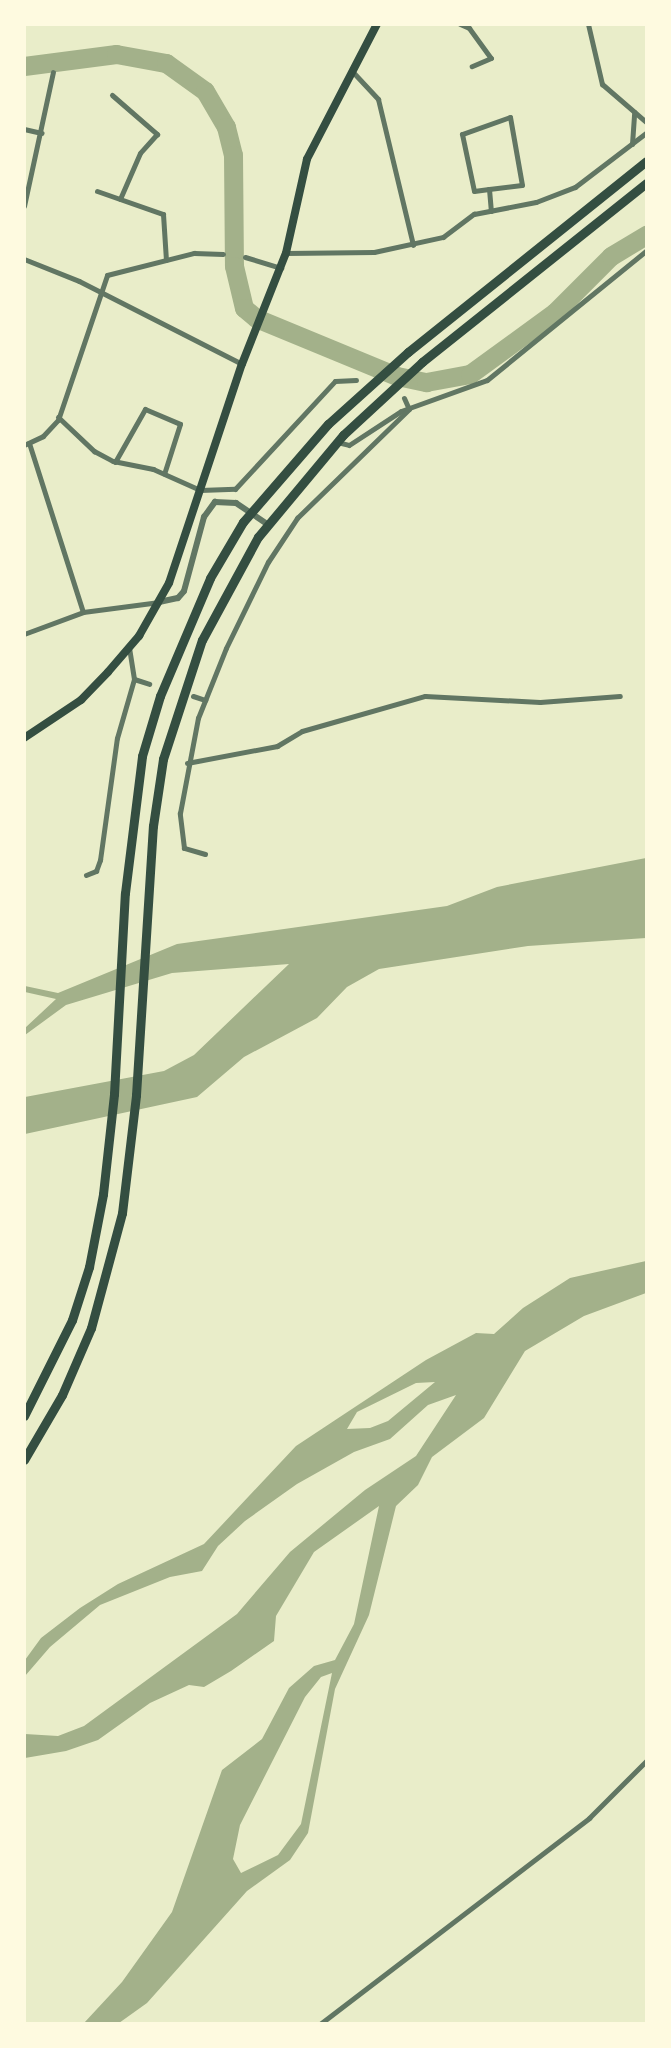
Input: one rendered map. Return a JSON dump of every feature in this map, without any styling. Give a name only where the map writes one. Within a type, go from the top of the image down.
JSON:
[{"type":"highway","points":[[24,1416],[72,1321],[99,1218],[114,1094],[125,893],[142,756],[160,696],[210,578],[251,512],[280,475],[356,399],[408,352],[646,161]]},
{"type":"highway","points":[[24,1460],[62,1395],[91,1328],[122,1213],[136,1095],[145,892],[163,759],[178,704],[227,589],[267,524],[336,442],[422,362],[646,183]]},
{"type":"main road","points":[[24,738],[81,700],[129,648],[159,602],[178,559],[242,364],[281,268],[307,159],[377,24]]},
{"type":"street","points":[[460,24],[469,28],[491,58],[472,66]]},
{"type":"street","points":[[588,24],[597,76],[646,122]]},
{"type":"street","points":[[351,70],[378,99],[413,245]]},
{"type":"street","points":[[24,206],[53,72]]},
{"type":"street","points":[[112,95],[157,134],[140,153],[120,199]]},
{"type":"street","points":[[632,144],[634,112]]},
{"type":"street","points":[[510,117],[522,185],[489,189],[474,191],[462,134],[510,117]]},
{"type":"street","points":[[24,129],[41,133]]},
{"type":"street","points":[[286,253],[374,252],[443,237],[474,214],[558,196],[646,133]]},
{"type":"street","points":[[489,189],[491,211]]},
{"type":"street","points":[[97,191],[163,214],[166,260]]},
{"type":"street","points":[[336,442],[349,445],[408,409],[472,388],[495,374],[646,251]]},
{"type":"street","points":[[83,612],[27,444],[51,429],[58,417],[99,291],[107,275],[194,253],[223,254]]},
{"type":"street","points":[[245,257],[281,268]]},
{"type":"street","points":[[24,259],[99,291],[242,364]]},
{"type":"street","points":[[58,417],[94,451],[115,462],[164,474],[200,490],[235,489],[335,381],[356,380]]},
{"type":"street","points":[[404,398],[408,409]]},
{"type":"street","points":[[115,462],[145,409],[180,424],[164,474]]},
{"type":"street","points":[[205,854],[184,848],[178,830],[187,763],[205,700],[255,587],[297,518],[408,409]]},
{"type":"street","points":[[24,634],[83,612],[178,598],[184,591],[209,509],[229,500],[267,524]]},
{"type":"street","points":[[86,875],[96,871],[100,860],[113,764],[134,679],[129,648]]},
{"type":"street","points":[[134,679],[149,684]]},
{"type":"street","points":[[193,696],[205,700]]},
{"type":"street","points":[[187,763],[277,746],[302,731],[425,696],[540,702],[620,696]]},
{"type":"street","points":[[320,2024],[589,1818],[646,1761]]},
{"type":"shaded area","points":[[646,858],[646,938],[528,946],[379,969],[347,987],[317,1018],[244,1057],[197,1097],[25,1134],[25,1097],[164,1071],[194,1055],[289,964],[172,973],[66,1005],[25,1035],[25,1028],[56,999],[25,992],[25,986],[58,993],[177,944],[447,906],[497,887]]},
{"type":"shaded area","points":[[646,1261],[646,1293],[584,1316],[525,1351],[484,1418],[432,1457],[418,1485],[396,1506],[369,1615],[335,1689],[308,1833],[290,1860],[247,1891],[147,2003],[119,2023],[84,2023],[122,1982],[172,1912],[222,1770],[262,1739],[289,1688],[314,1666],[335,1660],[354,1624],[379,1506],[314,1552],[276,1616],[274,1641],[231,1671],[204,1687],[189,1685],[150,1703],[98,1740],[66,1751],[25,1758],[25,1734],[58,1736],[84,1726],[237,1614],[290,1552],[365,1490],[416,1456],[456,1395],[428,1405],[390,1439],[354,1452],[297,1484],[245,1521],[218,1546],[202,1571],[170,1577],[100,1605],[50,1647],[25,1676],[25,1660],[41,1638],[80,1608],[118,1584],[204,1544],[296,1446],[426,1360],[476,1333],[494,1334],[523,1308],[570,1278]],"holes":[[[435,1382],[388,1421],[370,1428],[347,1429],[357,1412],[416,1383]],[[332,1673],[301,1824],[278,1855],[241,1873],[233,1859],[240,1825],[305,1697],[321,1677]]]},
{"type":"waterway","points":[[24,66],[116,54],[166,63],[205,91],[226,127],[233,155],[234,266],[244,308],[256,318],[397,376],[426,382],[470,374],[555,312],[611,256],[646,235]]}]
